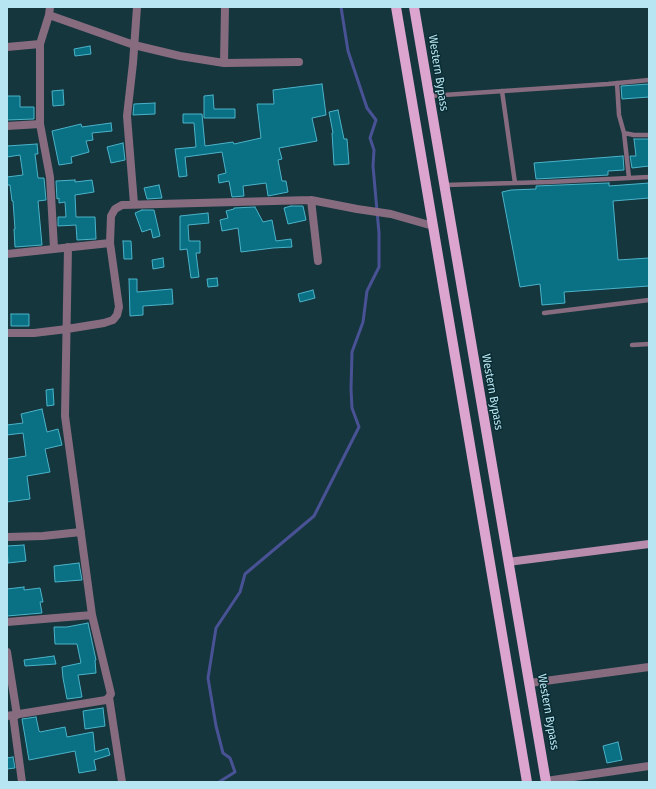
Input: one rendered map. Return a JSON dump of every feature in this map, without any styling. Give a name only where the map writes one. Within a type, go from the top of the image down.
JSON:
[{"type":"main road","points":[[396,7],[527,782]]},
{"type":"main road","name":"Western Bypass","points":[[414,7],[546,781]]},
{"type":"street","points":[[134,204],[127,116],[134,64],[137,7]]},
{"type":"street","points":[[224,63],[225,7]]},
{"type":"street","points":[[54,248],[50,177],[40,124],[40,44],[50,11],[134,45],[180,56],[224,63],[299,62]]},
{"type":"street","points":[[7,47],[40,44]]},
{"type":"street","points":[[7,126],[40,124]]},
{"type":"street","points":[[312,200],[318,261]]},
{"type":"street","points":[[7,333],[34,333],[67,329],[104,323],[113,320],[119,307],[110,243],[111,216],[115,209],[122,205],[312,200],[391,214],[432,226]]},
{"type":"street","points":[[7,252],[110,243]]},
{"type":"street","points":[[68,247],[64,416],[92,615],[111,694],[109,697],[122,782]]},
{"type":"street","points":[[7,537],[44,536],[81,532]]},
{"type":"street","points":[[508,562],[649,544]]},
{"type":"street","points":[[7,622],[92,615]]},
{"type":"street","points":[[7,652],[12,715],[22,782]]},
{"type":"street","points":[[530,683],[649,667]]},
{"type":"street","points":[[12,715],[106,700],[109,697]]},
{"type":"street","points":[[546,781],[649,766]]},
{"type":"lane","points":[[429,96],[649,80]]},
{"type":"lane","points":[[617,83],[620,120],[624,133],[629,178]]},
{"type":"lane","points":[[502,91],[515,183]]},
{"type":"lane","points":[[624,133],[649,134]]},
{"type":"lane","points":[[444,185],[649,177]]},
{"type":"lane","points":[[544,313],[649,300]]},
{"type":"lane","points":[[632,345],[649,344]]},
{"type":"building","points":[[90,46],[91,54],[75,56],[74,49]]},
{"type":"building","points":[[322,84],[326,115],[312,118],[317,141],[279,148],[282,159],[278,160],[282,181],[286,181],[288,192],[268,196],[266,183],[243,186],[244,196],[232,197],[229,181],[219,183],[218,175],[226,173],[222,152],[185,157],[187,176],[179,177],[175,149],[196,147],[194,123],[183,123],[183,114],[202,114],[205,146],[233,142],[234,144],[261,138],[257,104],[274,104],[273,90]]},
{"type":"building","points":[[649,84],[649,97],[622,99],[621,86]]},
{"type":"building","points":[[63,90],[64,105],[53,106],[52,91]]},
{"type":"building","points":[[213,95],[214,109],[235,109],[235,118],[204,118],[204,96]]},
{"type":"building","points":[[7,96],[20,96],[20,107],[34,107],[34,119],[7,120]]},
{"type":"building","points":[[155,103],[155,114],[133,115],[134,104]]},
{"type":"building","points":[[338,110],[344,139],[347,139],[349,164],[334,165],[333,133],[329,112]]},
{"type":"building","points":[[111,123],[112,131],[92,133],[93,140],[86,141],[89,152],[71,157],[72,163],[59,165],[52,131],[81,124],[82,127]]},
{"type":"building","points":[[634,139],[649,139],[649,166],[632,168],[630,156],[636,156]]},
{"type":"building","points":[[123,143],[125,160],[111,163],[107,147]]},
{"type":"building","points":[[37,144],[38,154],[35,154],[38,178],[44,178],[46,200],[38,201],[42,245],[15,247],[13,201],[10,185],[7,185],[7,177],[23,175],[20,155],[7,157],[7,146]]},
{"type":"building","points":[[623,156],[624,170],[608,171],[608,175],[536,179],[534,163]]},
{"type":"building","points":[[75,180],[75,182],[92,180],[94,192],[75,195],[76,217],[95,217],[96,239],[77,240],[76,225],[58,226],[58,217],[66,217],[65,202],[59,203],[59,198],[57,199],[56,181]]},
{"type":"building","points":[[609,183],[609,186],[649,183],[649,198],[613,201],[618,260],[649,258],[649,286],[564,292],[565,303],[542,305],[540,284],[520,287],[502,192],[511,190],[536,189],[536,186]]},
{"type":"building","points":[[159,185],[162,198],[147,199],[144,188]]},
{"type":"building","points":[[291,206],[303,206],[306,220],[288,224],[284,208]]},
{"type":"building","points":[[255,207],[263,222],[272,220],[276,241],[291,239],[292,247],[241,252],[238,228],[222,231],[220,220],[228,218],[226,211],[234,208]]},
{"type":"building","points":[[142,210],[154,210],[160,236],[153,238],[151,229],[142,232],[135,213]]},
{"type":"building","points":[[208,213],[209,223],[188,225],[189,241],[200,241],[200,253],[196,253],[199,277],[191,278],[187,249],[180,250],[180,216]]},
{"type":"building","points":[[123,241],[131,241],[132,259],[124,259]]},
{"type":"building","points":[[163,258],[164,267],[153,269],[152,260]]},
{"type":"building","points":[[217,278],[218,286],[208,287],[207,279]]},
{"type":"building","points":[[129,279],[137,279],[137,292],[172,289],[173,304],[143,306],[143,315],[130,316]]},
{"type":"building","points":[[313,290],[315,298],[300,302],[298,294]]},
{"type":"building","points":[[11,314],[29,314],[29,326],[11,326]]},
{"type":"building","points":[[53,389],[54,405],[47,406],[46,390]]},
{"type":"building","points":[[42,409],[47,432],[58,429],[62,445],[45,449],[50,472],[27,476],[30,499],[7,502],[7,459],[26,456],[23,433],[7,435],[7,425],[23,423],[21,414]]},
{"type":"building","points":[[24,545],[26,561],[8,563],[7,546]]},
{"type":"building","points":[[79,563],[82,580],[55,582],[54,566]]},
{"type":"building","points":[[24,587],[24,590],[40,588],[43,602],[40,602],[42,613],[7,616],[7,589]]},
{"type":"building","points":[[88,623],[96,660],[96,673],[78,675],[82,697],[67,699],[62,667],[81,663],[77,644],[55,644],[54,627],[67,627]]},
{"type":"building","points":[[54,656],[56,664],[25,666],[24,660]]},
{"type":"building","points":[[103,708],[105,726],[85,729],[83,711]]},
{"type":"building","points":[[36,717],[40,732],[65,727],[67,737],[93,732],[95,752],[108,748],[110,755],[94,760],[96,770],[79,773],[75,751],[29,760],[22,719]]},
{"type":"building","points":[[618,742],[622,760],[607,763],[603,746]]},
{"type":"building","points":[[13,757],[15,768],[7,769],[7,758]]},
{"type":"waterway","points":[[219,782],[235,772],[230,758],[223,753],[216,726],[208,678],[216,628],[240,592],[245,574],[314,516],[359,427],[352,408],[352,352],[363,322],[367,291],[379,267],[379,233],[373,166],[374,150],[370,138],[376,120],[367,108],[348,51],[341,7]]}]
